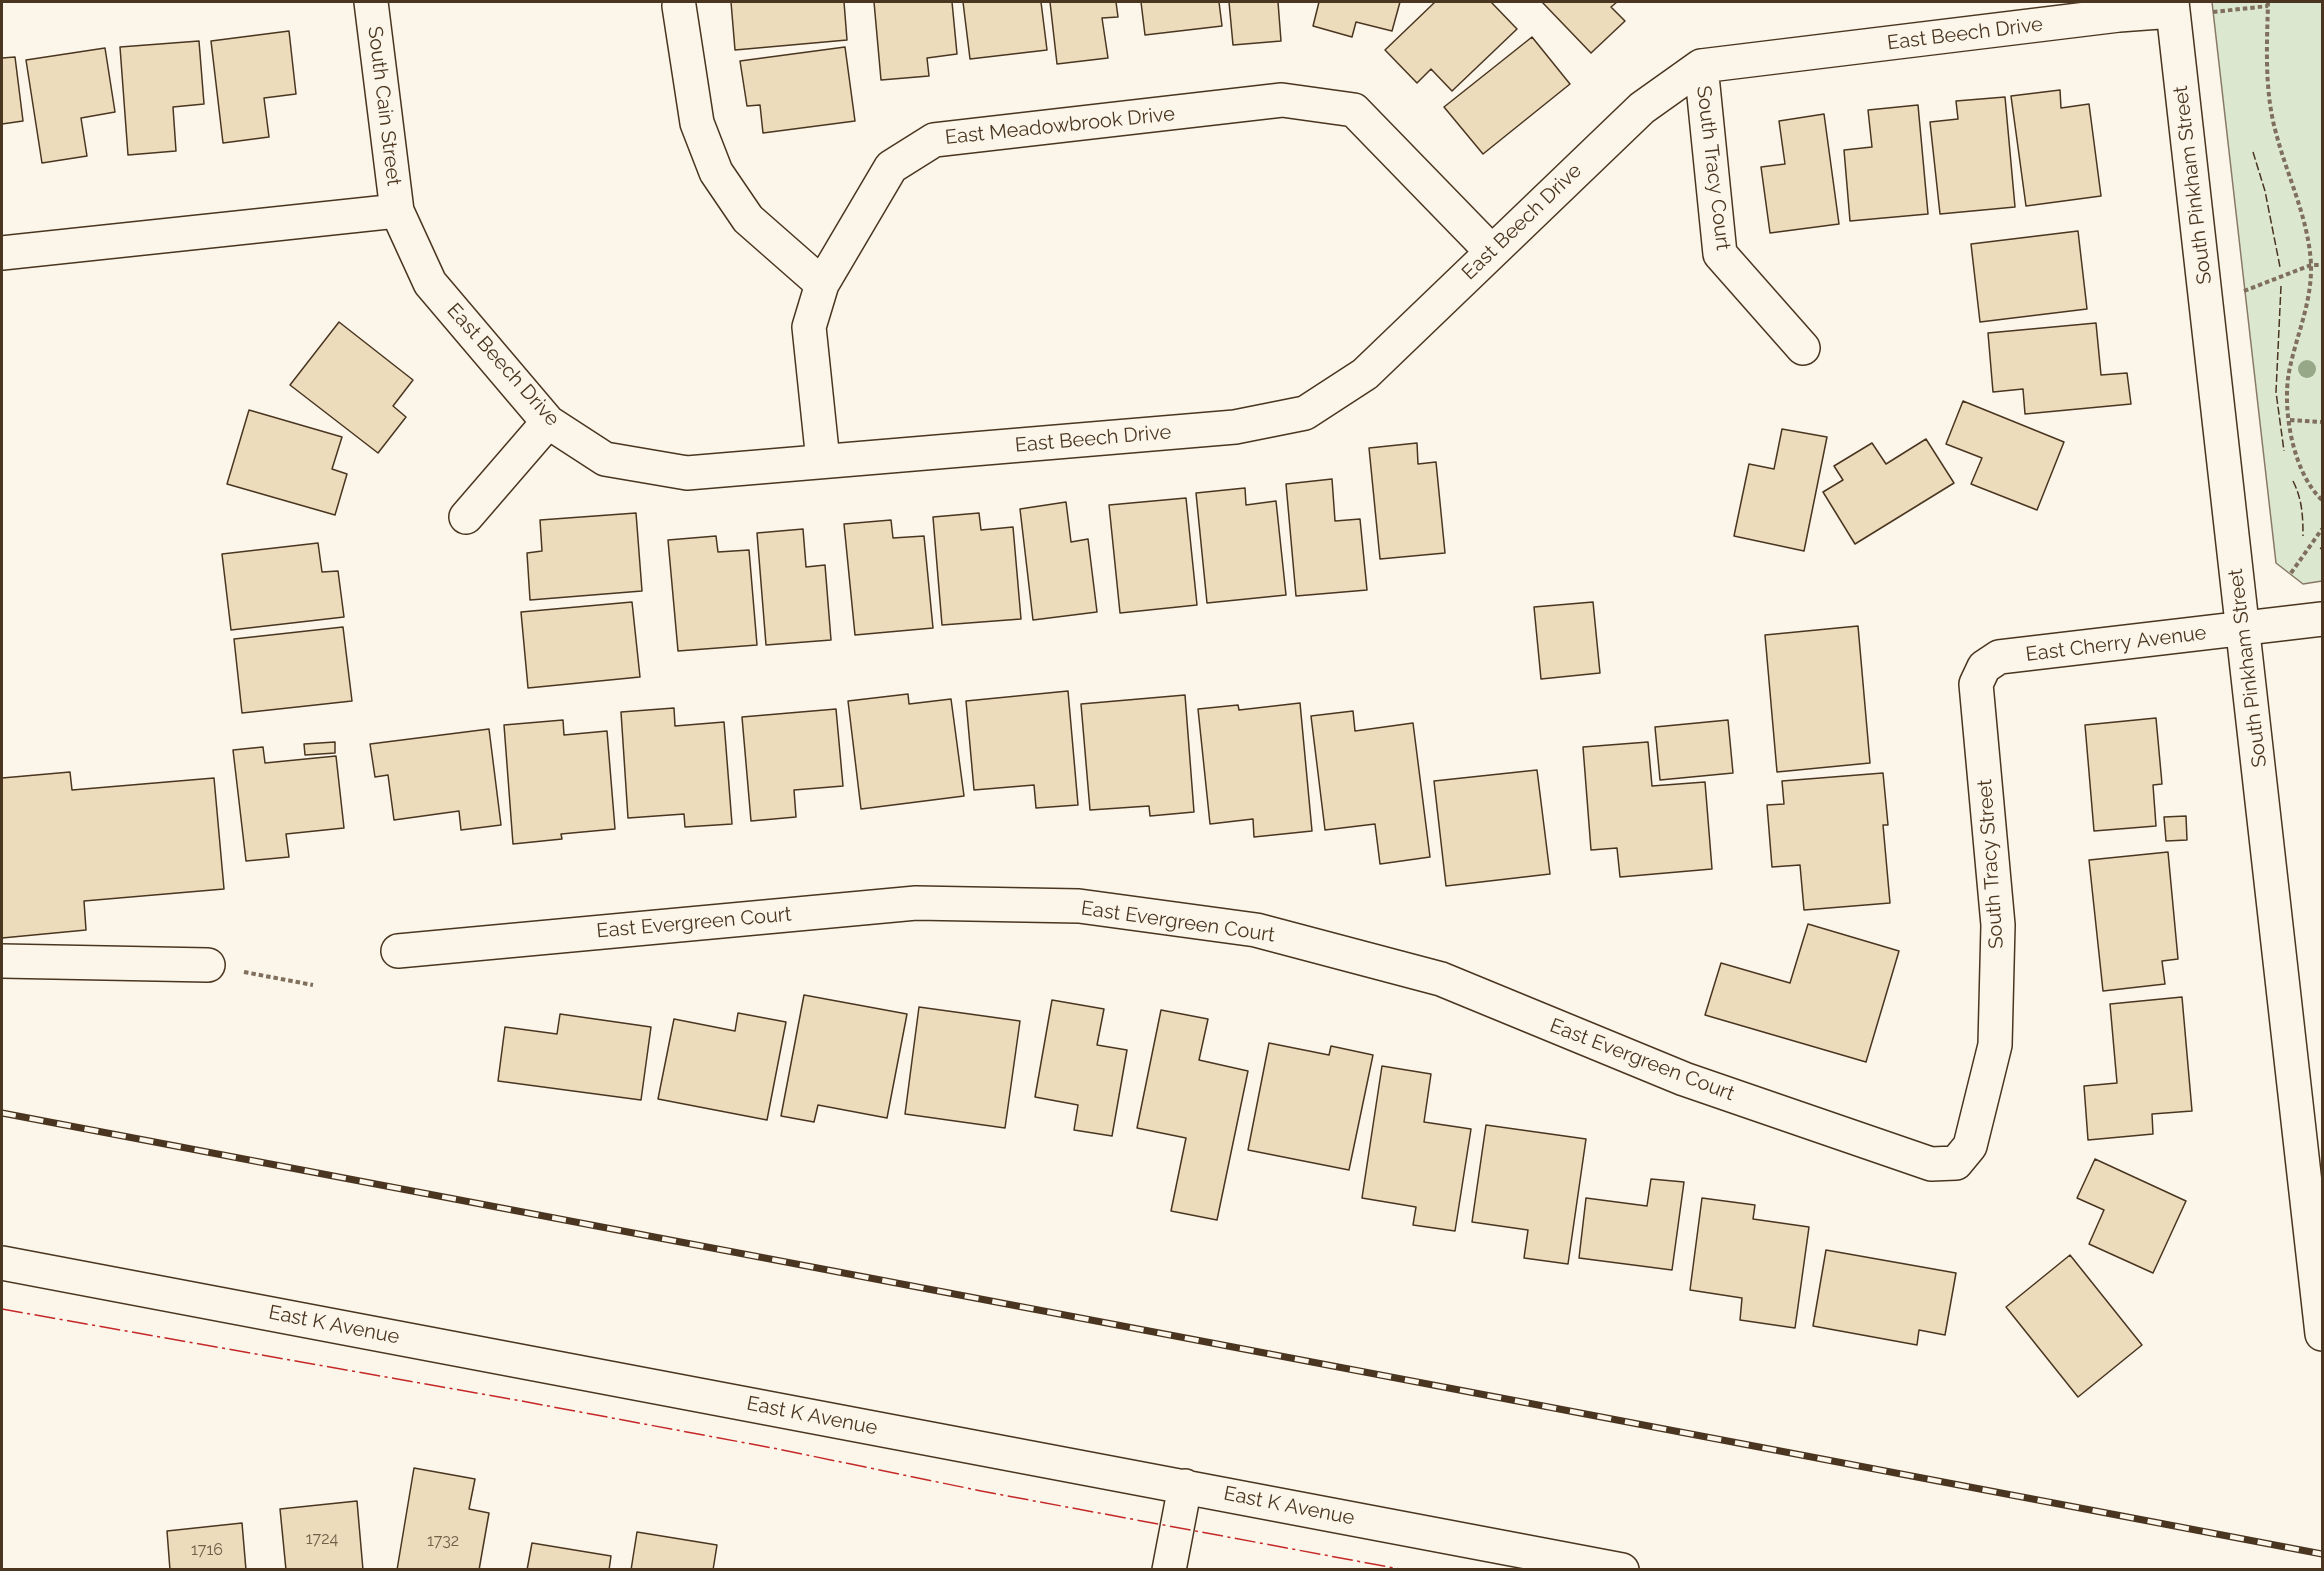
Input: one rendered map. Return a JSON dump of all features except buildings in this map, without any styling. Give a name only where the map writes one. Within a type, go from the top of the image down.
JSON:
[{"type":"street","name":"South Cain Street","points":[[371,2],[397,211]]},
{"type":"street","points":[[679,6],[697,123],[716,172],[748,219],[822,284]]},
{"type":"street","name":"East Beech Drive","points":[[397,211],[430,283],[548,422],[605,459],[687,473],[1235,427],[1305,413],[1365,374],[1491,250],[1642,108],[1701,66],[2107,17],[2172,6]]},
{"type":"street","name":"South Pinkham Street","points":[[2172,6],[2322,1334]]},
{"type":"street","name":"South Tracy Court","points":[[1701,66],[1720,254],[1803,348]]},
{"type":"street","name":"East Meadowbrook Drive","points":[[823,461],[809,327],[822,284],[891,167],[934,140],[1282,100],[1354,110],[1491,250]]},
{"type":"street","points":[[2,253],[397,211]]},
{"type":"street","points":[[466,517],[548,422]]},
{"type":"street","name":"East Cherry Avenue","points":[[1984,667],[1999,657],[2322,620]]},
{"type":"street","name":"South Tracy Street","points":[[1956,1163],[1970,1146],[1995,1045],[1998,925],[1976,684],[1984,667]]},
{"type":"street","name":"East Evergreen Court","points":[[398,951],[916,903],[1079,906],[1256,930],[1441,979],[1684,1079],[1931,1164],[1956,1163]]},
{"type":"street","points":[[2,961],[208,965]]},
{"type":"street","name":"East K Avenue","points":[[2,1263],[1622,1569]]},
{"type":"street","points":[[1169,1569],[1185,1486]]},
{"type":"path","points":[[2172,6],[2218,12],[2268,4],[2266,62],[2275,130],[2301,210],[2311,265],[2306,312],[2289,373],[2287,397],[2292,440],[2298,462],[2307,482],[2322,500]]},
{"type":"path","points":[[2207,305],[2311,265],[2322,265]]},
{"type":"path","points":[[2290,420],[2322,422]]},
{"type":"path","points":[[2291,573],[2322,529]]},
{"type":"path","points":[[208,965],[313,985]]},
{"type":"green space","points":[[2212,2],[2322,2],[2322,581],[2303,584],[2276,563]]},
{"type":"railway","points":[[2,1113],[2322,1554]]},
{"type":"fence","points":[[2253,152],[2265,191],[2280,267]]},
{"type":"fence","points":[[2281,286],[2276,392],[2284,451]]},
{"type":"fence","points":[[2293,481],[2301,507],[2303,536]]},
{"type":"power","points":[[2,1309],[516,1400],[778,1449],[981,1491],[1405,1570]]}]
